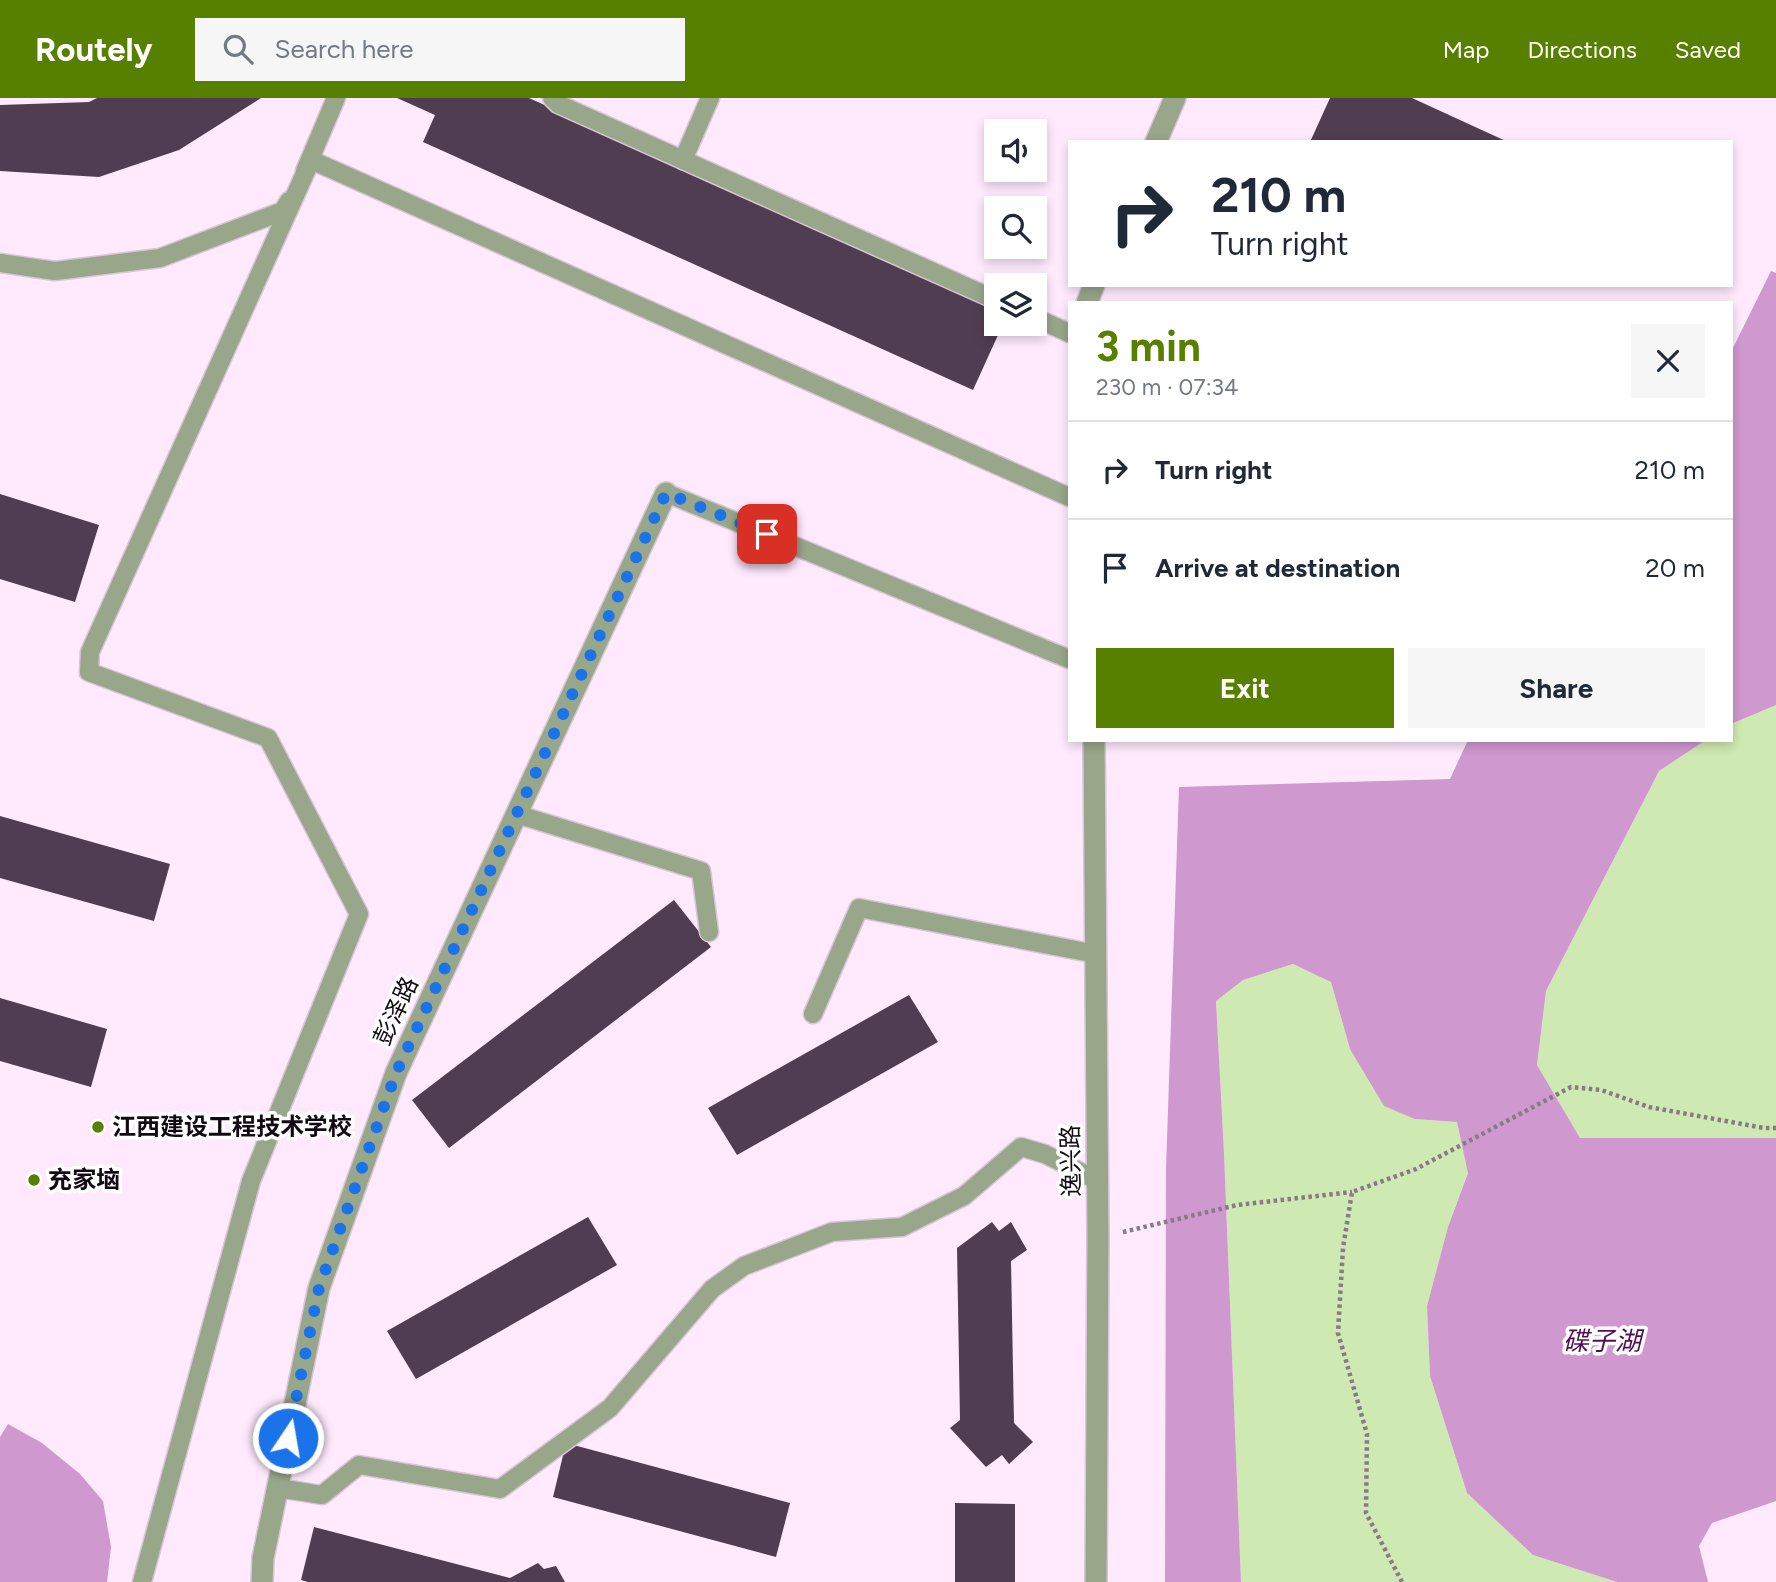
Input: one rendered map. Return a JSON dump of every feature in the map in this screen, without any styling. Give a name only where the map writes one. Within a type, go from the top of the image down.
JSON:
[{"type":"street","points":[[1157,140],[1175,98]]},
{"type":"street","name":"彭泽路","points":[[262,1582],[263,1558],[319,1288],[396,1073],[666,493]]},
{"type":"street","name":"逸兴路","points":[[1094,742],[1098,1181],[1096,1582]]},
{"type":"lane","points":[[142,1582],[251,1181],[359,914],[268,738],[89,673],[90,652],[311,160],[336,98]]},
{"type":"lane","points":[[552,98],[683,160],[984,295]]},
{"type":"lane","points":[[683,160],[710,98]]},
{"type":"lane","points":[[0,263],[55,271],[160,258],[283,211],[311,160]]},
{"type":"lane","points":[[311,160],[1068,496]]},
{"type":"lane","points":[[1047,323],[1068,333]]},
{"type":"lane","points":[[666,493],[1068,659]]},
{"type":"lane","points":[[516,814],[701,871],[709,932]]},
{"type":"lane","points":[[813,1014],[859,908],[1096,954]]},
{"type":"lane","points":[[278,1488],[322,1495],[359,1465],[500,1489],[610,1408],[712,1289],[744,1266],[832,1232],[902,1227],[964,1196],[1021,1147],[1045,1154],[1098,1181]]},
{"type":"path","points":[[1098,1237],[1237,1205],[1352,1192],[1416,1170],[1571,1087],[1601,1090],[1648,1107],[1776,1128]]},
{"type":"path","points":[[1352,1192],[1343,1248],[1338,1333],[1367,1434],[1366,1513],[1402,1582]]},
{"type":"green space","points":[[1776,705],[1776,1138],[1580,1138],[1537,1065],[1546,991],[1659,771],[1703,742],[1733,742],[1733,723]]},
{"type":"green space","points":[[1293,964],[1331,982],[1350,1049],[1415,1119],[1457,1122],[1468,1172],[1448,1227],[1427,1306],[1430,1376],[1467,1493],[1533,1555],[1617,1582],[1241,1582],[1216,1000],[1243,980]]},
{"type":"water","points":[[1771,271],[1776,273],[1776,705],[1733,723],[1733,348]]},
{"type":"water","name":"碟子湖","points":[[1467,742],[1703,742],[1659,771],[1546,991],[1537,1065],[1580,1138],[1776,1138],[1776,1501],[1712,1523],[1699,1546],[1708,1582],[1617,1582],[1533,1555],[1467,1493],[1430,1376],[1427,1306],[1448,1227],[1468,1173],[1457,1122],[1415,1119],[1384,1106],[1350,1049],[1331,982],[1293,964],[1243,980],[1216,1001],[1241,1582],[1165,1582],[1166,1169],[1179,787],[1450,779]]},
{"type":"water","points":[[8,1424],[42,1443],[80,1474],[103,1501],[111,1547],[107,1582],[0,1582],[0,1437]]},
{"type":"building","points":[[97,98],[261,98],[179,150],[99,177],[0,171],[0,105],[89,102]]},
{"type":"building","points":[[397,98],[529,98],[984,304],[984,336],[998,336],[973,390],[423,142],[435,115]]},
{"type":"building","points":[[1330,98],[1412,98],[1504,140],[1311,140]]},
{"type":"building","points":[[0,494],[99,525],[75,602],[0,579]]},
{"type":"building","points":[[0,816],[170,864],[154,921],[0,878]]},
{"type":"building","points":[[674,900],[711,947],[449,1148],[412,1100]]},
{"type":"building","points":[[909,995],[938,1042],[737,1155],[708,1108]]},
{"type":"building","points":[[0,998],[107,1029],[91,1087],[0,1061]]},
{"type":"building","points":[[588,1217],[617,1265],[416,1379],[387,1331]]},
{"type":"building","points":[[992,1222],[999,1231],[1011,1222],[1027,1250],[1011,1261],[1014,1423],[1033,1442],[1009,1464],[1002,1455],[986,1467],[950,1428],[960,1420],[957,1248]]},
{"type":"building","points":[[566,1443],[790,1503],[776,1557],[553,1497]]},
{"type":"building","points":[[955,1503],[1015,1504],[1015,1582],[955,1582]]},
{"type":"building","points":[[314,1527],[510,1578],[538,1563],[544,1569],[556,1566],[565,1582],[308,1582],[301,1580]]},
{"type":"place","name":"江西建设工程技术学校","points":[[98,1127]]},
{"type":"place","name":"充家垴","points":[[34,1180]]},
{"type":"route","points":[[288,1438],[319,1288],[396,1073],[666,493],[767,534]]}]
